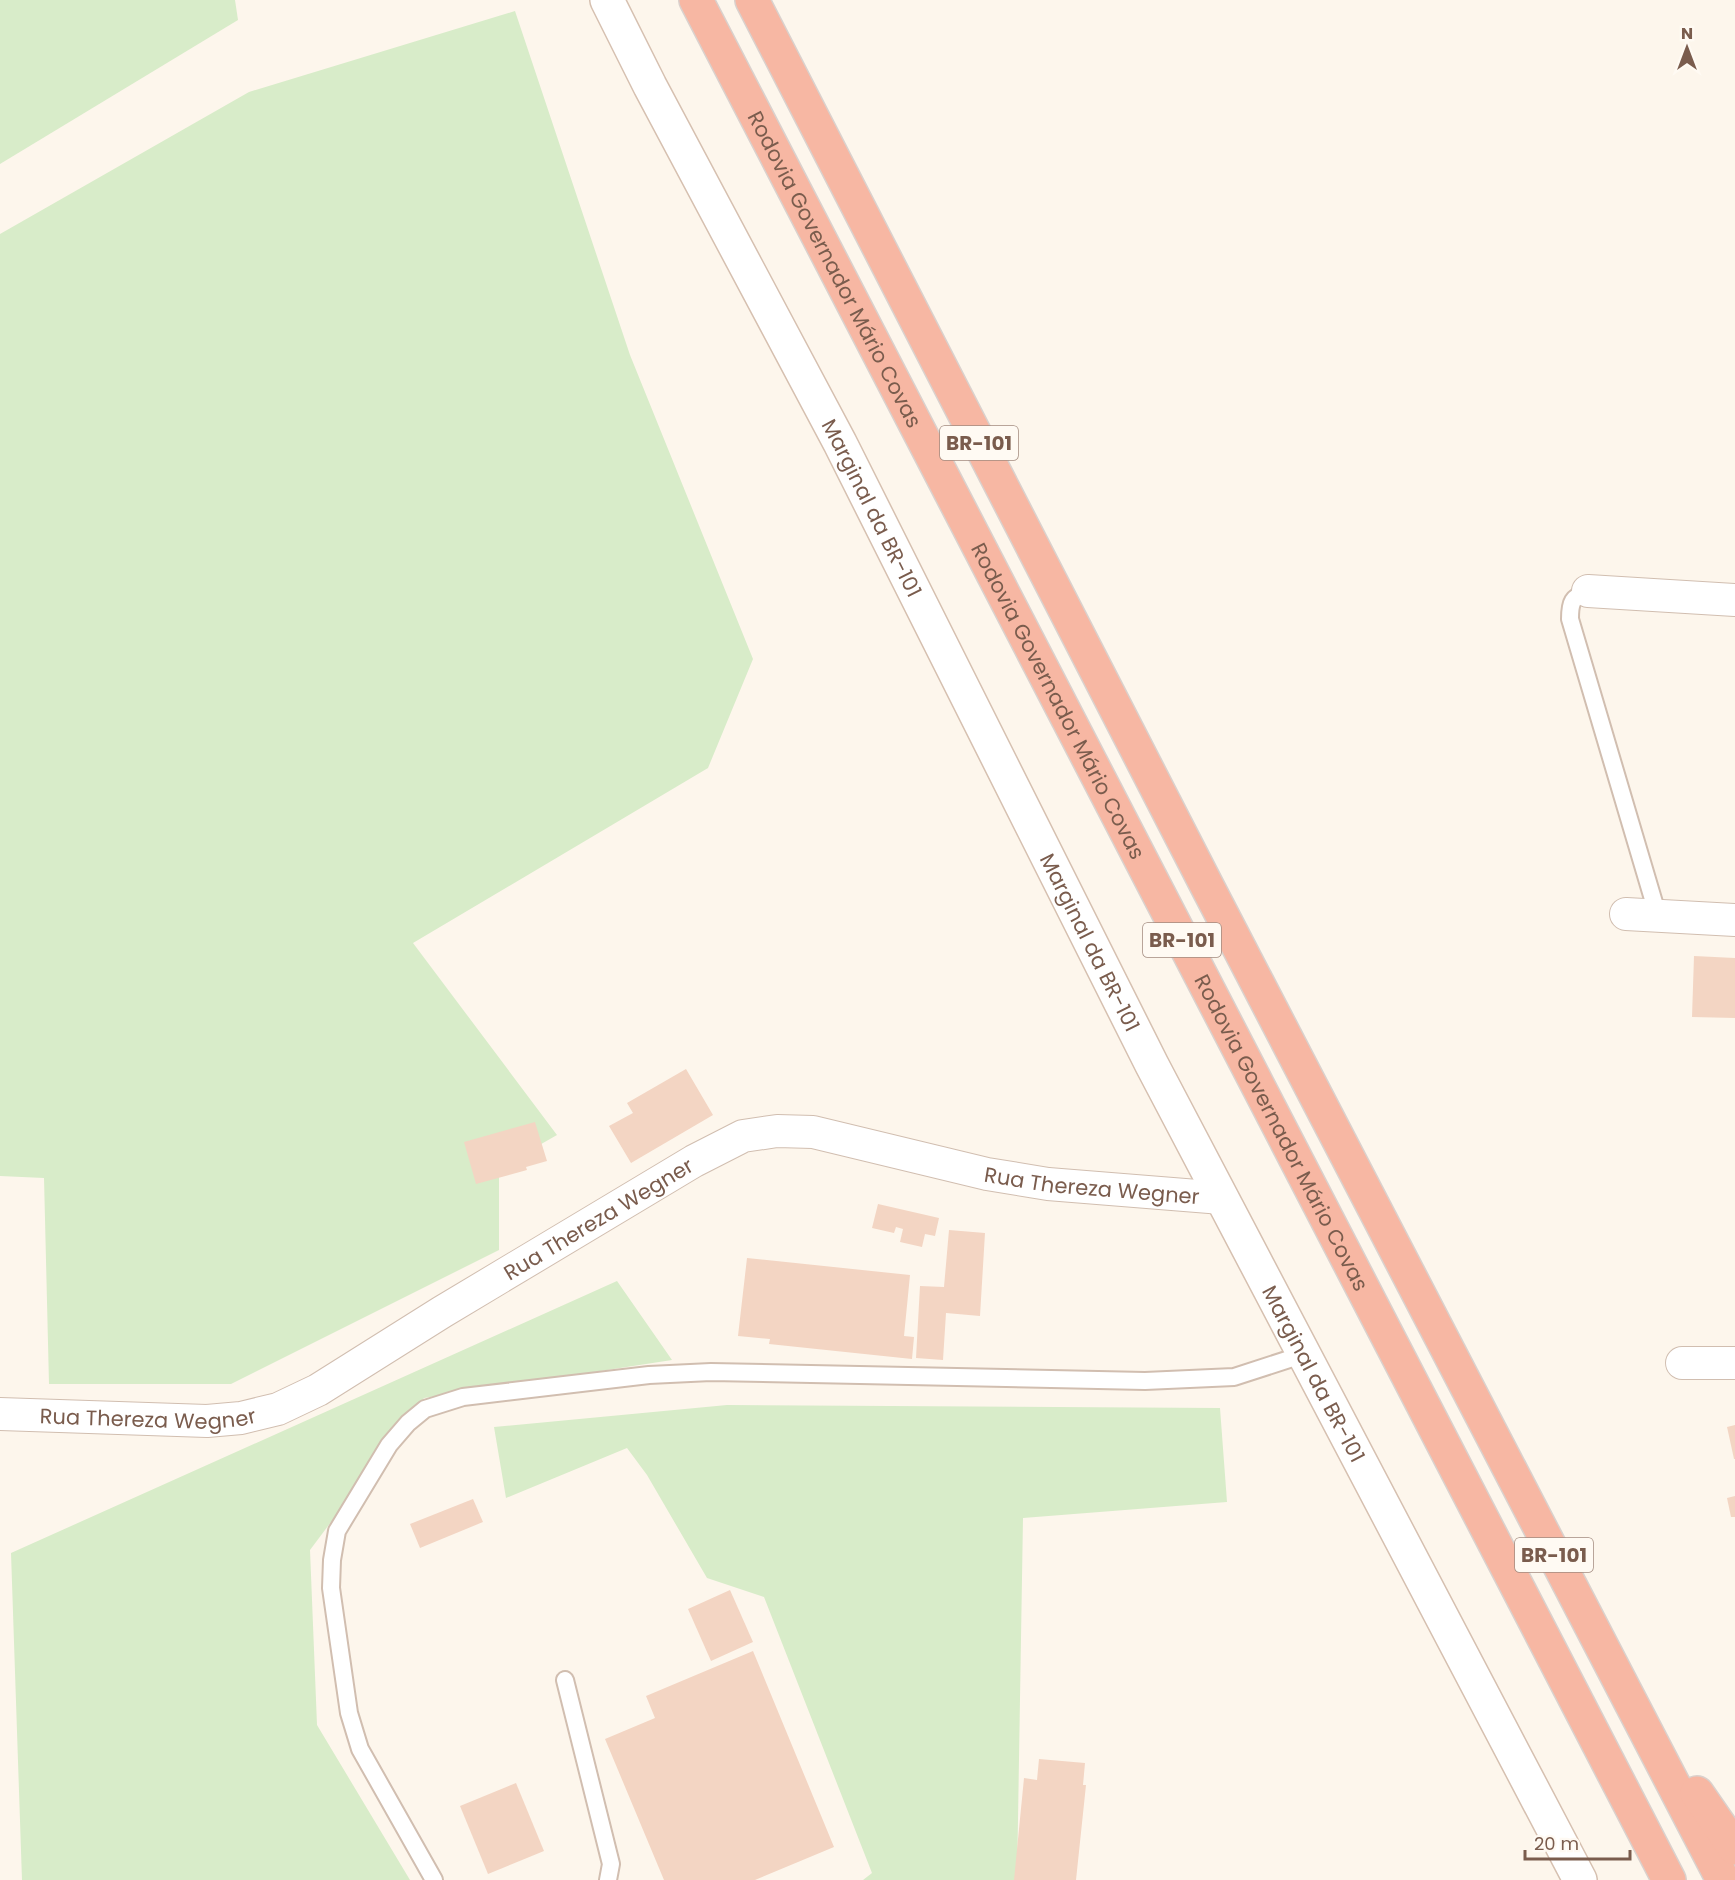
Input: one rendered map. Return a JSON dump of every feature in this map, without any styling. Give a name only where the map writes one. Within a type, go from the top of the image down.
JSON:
[{"type":"highway","name":"Rodovia Governador Mário Covas","points":[[696,0],[1669,1880]]},
{"type":"highway","name":"BR-101","points":[[752,0],[1207,886],[1723,1880]]},
{"type":"highway","points":[[1610,1666],[1735,1848]]},
{"type":"main road","name":"Marginal da BR-101","points":[[607,0],[650,86],[840,443],[1088,941],[1580,1880]]},
{"type":"street","points":[[1588,591],[1735,600]]},
{"type":"street","points":[[1626,914],[1735,920]]},
{"type":"street","name":"Rua Thereza Wegner","points":[[0,1414],[207,1421],[241,1418],[278,1409],[348,1373],[442,1312],[694,1161],[743,1136],[777,1131],[813,1132],[987,1174],[1048,1184],[1222,1198]]},
{"type":"street","points":[[1682,1363],[1735,1363]]},
{"type":"lane","points":[[1588,591],[1578,595],[1570,605],[1570,619],[1658,916]]},
{"type":"lane","points":[[434,1880],[360,1749],[349,1713],[331,1588],[332,1560],[338,1531],[389,1445],[424,1409],[463,1397],[649,1375],[711,1372],[1145,1381],[1234,1377],[1305,1354]]},
{"type":"lane","points":[[565,1680],[611,1864],[608,1880]]},
{"type":"green space","points":[[0,0],[235,0],[238,20],[0,164]]},
{"type":"green space","points":[[515,11],[630,355],[753,659],[708,768],[413,943],[557,1135],[499,1168],[499,1250],[231,1384],[49,1384],[44,1178],[0,1176],[0,234],[249,92]]},
{"type":"green space","points":[[617,1281],[672,1360],[424,1398],[310,1550],[317,1725],[410,1880],[22,1880],[11,1553]]},
{"type":"green space","points":[[727,1405],[1220,1408],[1227,1502],[1023,1518],[1017,1880],[863,1880],[872,1873],[764,1597],[707,1578],[647,1475],[627,1448],[506,1498],[494,1427]]},
{"type":"building","points":[[1694,956],[1735,958],[1735,1018],[1692,1017]]},
{"type":"building","points":[[686,1069],[713,1115],[631,1163],[609,1126],[633,1113],[627,1103]]},
{"type":"building","points":[[535,1122],[547,1161],[526,1167],[527,1170],[476,1184],[464,1142]]},
{"type":"building","points":[[878,1204],[939,1218],[935,1236],[925,1234],[922,1247],[900,1242],[903,1229],[896,1227],[894,1233],[872,1228]]},
{"type":"building","points":[[949,1230],[985,1233],[980,1316],[946,1313],[943,1360],[916,1358],[920,1286],[944,1287]]},
{"type":"building","points":[[747,1258],[910,1275],[904,1336],[914,1337],[912,1359],[769,1344],[770,1339],[738,1336]]},
{"type":"building","points":[[1735,1425],[1735,1459],[1734,1459],[1727,1427]]},
{"type":"building","points":[[1735,1496],[1735,1517],[1731,1517],[1727,1498]]},
{"type":"building","points":[[473,1499],[483,1522],[420,1548],[410,1524]]},
{"type":"building","points":[[730,1590],[753,1642],[711,1661],[688,1609]]},
{"type":"building","points":[[753,1651],[834,1847],[755,1880],[664,1880],[605,1739],[655,1718],[646,1696]]},
{"type":"building","points":[[1039,1759],[1085,1763],[1083,1785],[1086,1785],[1076,1880],[1014,1880],[1024,1778],[1037,1780]]},
{"type":"building","points":[[516,1783],[544,1851],[488,1874],[460,1806]]}]
